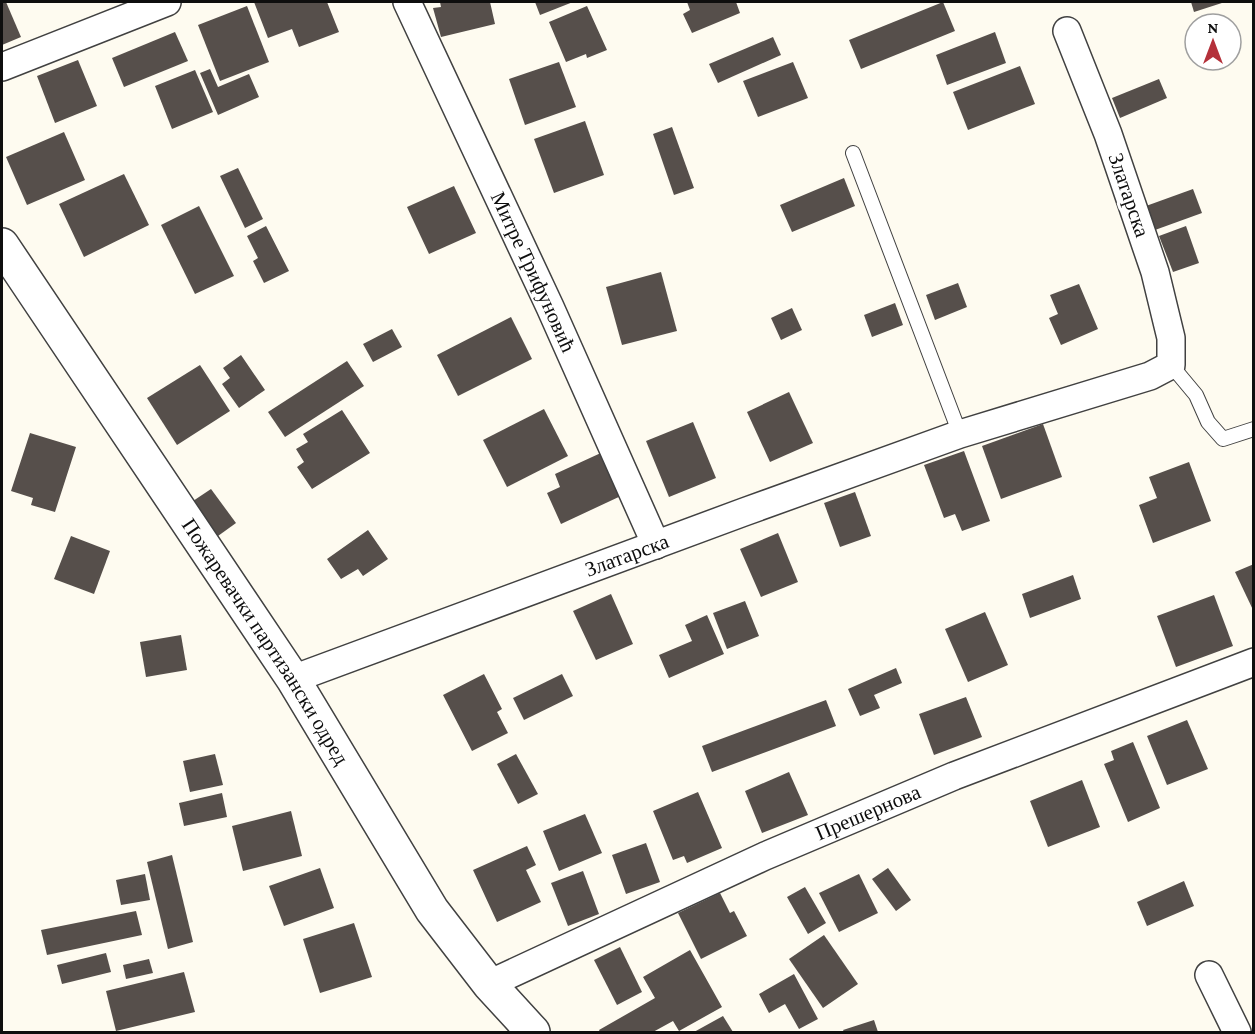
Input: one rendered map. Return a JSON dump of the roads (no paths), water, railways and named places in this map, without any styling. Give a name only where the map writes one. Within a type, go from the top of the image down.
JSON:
[{"type":"street","points":[[2,67],[168,2]]},
{"type":"street","name":"Митре Трифуновић","points":[[407,2],[550,307],[656,544]]},
{"type":"street","name":"Златарска","points":[[293,679],[960,434],[1150,376],[1171,364],[1171,338],[1155,272],[1108,134],[1067,31]]},
{"type":"street","name":"Пожаревачки партизански одред","points":[[2,245],[293,679],[432,910],[489,984],[533,1032]]},
{"type":"street","name":"Прешернова","points":[[489,984],[775,851],[954,776],[1254,662]]},
{"type":"street","points":[[1209,975],[1236,1032]]},
{"type":"lane","points":[[852,153],[960,434]]},
{"type":"lane","points":[[1171,364],[1196,394],[1208,422],[1223,439],[1254,429]]}]
